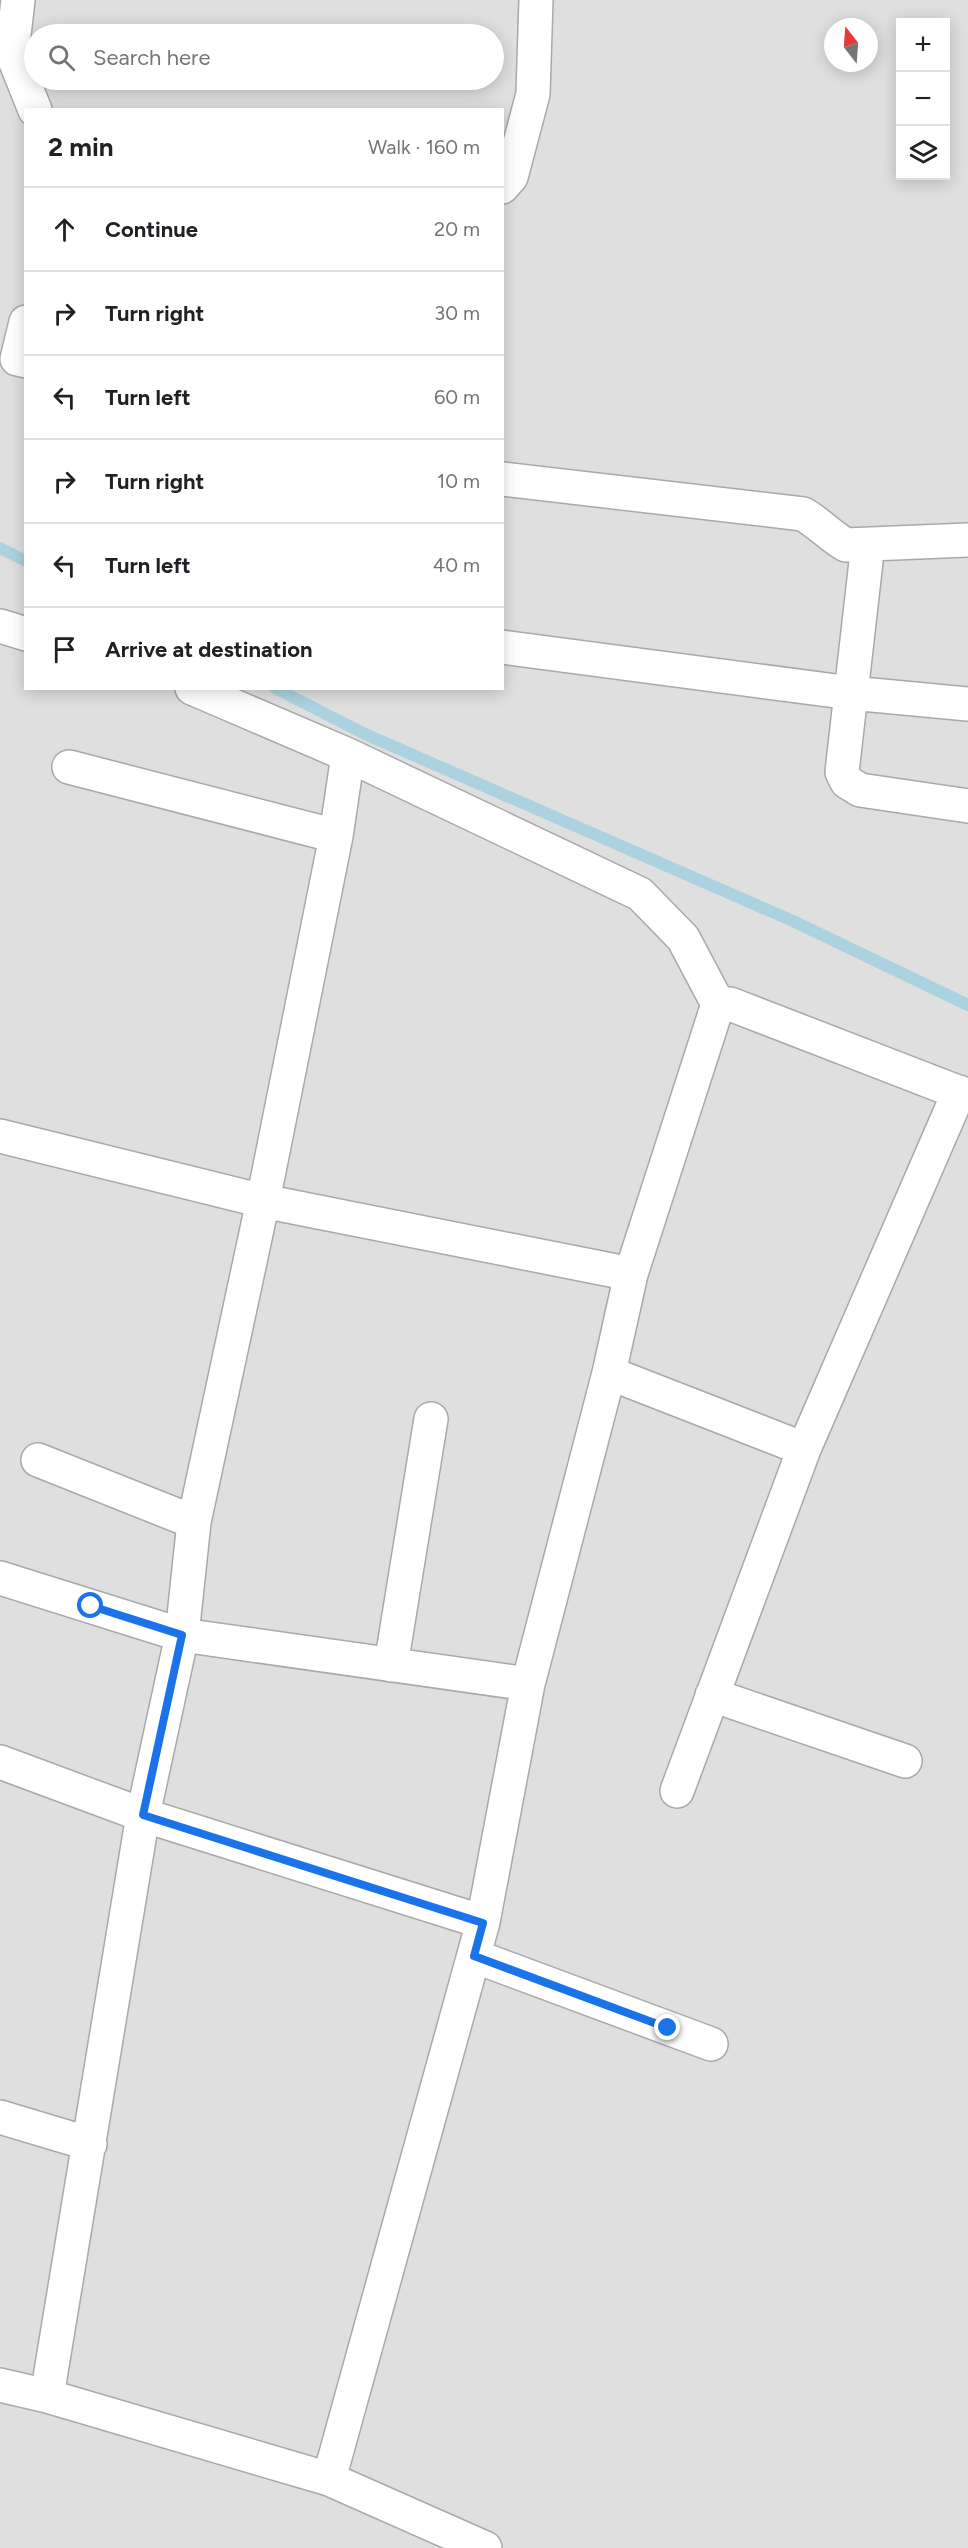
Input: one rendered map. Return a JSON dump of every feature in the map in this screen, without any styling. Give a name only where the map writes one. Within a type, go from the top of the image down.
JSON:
[{"type":"street","points":[[18,0],[6,51],[24,88]]},
{"type":"street","points":[[504,185],[511,177],[533,94],[536,0]]},
{"type":"street","points":[[25,90],[34,108]]},
{"type":"street","points":[[24,330],[17,359],[24,361]]},
{"type":"street","points":[[504,479],[803,514],[816,522],[831,537],[846,545],[968,540]]},
{"type":"street","points":[[867,544],[842,772],[847,782],[860,790],[968,806]]},
{"type":"street","points":[[0,626],[24,633]]},
{"type":"street","points":[[504,647],[851,693],[968,704]]},
{"type":"street","points":[[197,690],[348,755],[640,894],[683,938],[718,1004],[631,1274],[609,1374],[528,1684],[483,1923],[329,2479]]},
{"type":"street","points":[[47,2396],[143,1815],[182,1635],[194,1521],[263,1201],[336,836],[348,755]]},
{"type":"street","points":[[69,767],[336,836]]},
{"type":"street","points":[[677,1791],[804,1449],[963,1094],[730,1004],[718,1004]]},
{"type":"street","points":[[0,1136],[263,1201],[631,1274]]},
{"type":"street","points":[[609,1374],[804,1449]]},
{"type":"street","points":[[391,1665],[430,1419]]},
{"type":"street","points":[[38,1460],[194,1521]]},
{"type":"street","points":[[0,1578],[182,1635],[528,1684]]},
{"type":"street","points":[[712,1695],[905,1761]]},
{"type":"street","points":[[0,1762],[143,1815],[483,1923]]},
{"type":"street","points":[[474,1956],[711,2044]]},
{"type":"street","points":[[0,2117],[90,2144]]},
{"type":"street","points":[[0,2385],[47,2396],[329,2479],[485,2548]]},
{"type":"shaded area","points":[[0,0],[968,0],[968,2548],[0,2548]]},
{"type":"waterway","points":[[0,548],[24,560]]},
{"type":"waterway","points":[[279,690],[365,734],[793,921],[968,1005]]},
{"type":"route","points":[[91,1606],[182,1635],[143,1815],[483,1923],[474,1956],[668,2028]]}]
